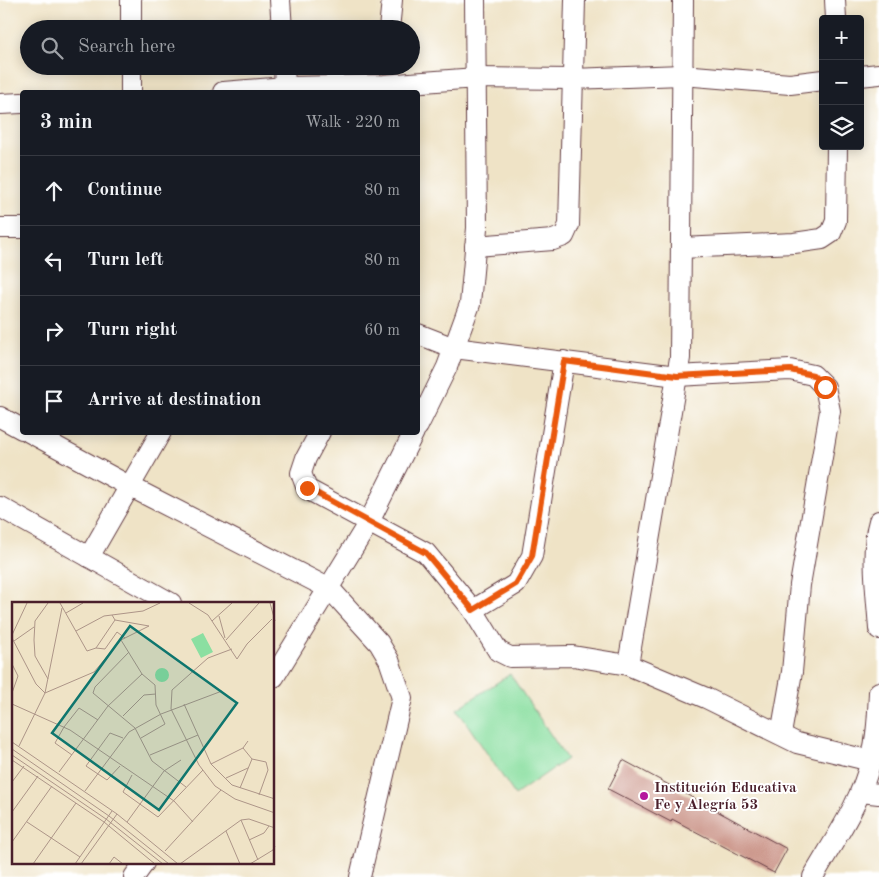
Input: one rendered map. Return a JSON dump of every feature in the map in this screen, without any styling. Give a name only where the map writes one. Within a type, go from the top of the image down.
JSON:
[{"type":"street","points":[[131,0],[131,20]]},
{"type":"street","points":[[280,0],[281,20]]},
{"type":"street","points":[[390,20],[392,0]]},
{"type":"street","points":[[420,422],[447,367],[470,304],[477,228],[475,0]]},
{"type":"street","points":[[475,246],[553,240],[564,236],[569,225],[575,0]]},
{"type":"street","points":[[628,665],[680,358],[684,0]]},
{"type":"street","points":[[835,0],[836,15]]},
{"type":"street","points":[[864,76],[879,74]]},
{"type":"street","points":[[131,75],[131,90]]},
{"type":"street","points":[[284,75],[285,87]]},
{"type":"street","points":[[248,90],[385,76],[572,79],[682,75],[790,84],[819,80]]},
{"type":"street","points":[[0,104],[20,103]]},
{"type":"street","points":[[681,248],[794,244],[822,239],[831,233],[836,221],[837,150]]},
{"type":"street","points":[[0,228],[20,228]]},
{"type":"street","points":[[420,335],[454,348],[677,376],[790,370],[813,375],[825,387],[830,411],[800,585],[792,672],[781,734]]},
{"type":"street","points":[[473,610],[516,584],[532,556],[564,361]]},
{"type":"street","points":[[0,417],[20,428]]},
{"type":"street","points":[[35,435],[129,486],[330,589],[378,643],[390,660],[402,698],[360,877]]},
{"type":"street","points":[[89,557],[158,435]]},
{"type":"street","points":[[318,435],[306,458],[301,473],[307,488],[426,553],[473,610],[498,651],[510,658],[573,656],[628,665],[797,743],[871,761]]},
{"type":"street","points":[[276,668],[330,589],[369,522],[412,435]]},
{"type":"street","points":[[0,507],[169,602]]},
{"type":"street","points":[[879,521],[876,530],[875,575],[879,629]]},
{"type":"street","points":[[813,877],[870,793],[871,761],[876,733],[879,692]]},
{"type":"street","points":[[134,877],[143,864]]},
{"type":"green space","points":[[510,674],[567,759],[515,795],[457,709]]},
{"type":"building","points":[[623,760],[787,849],[774,873],[672,819],[671,822],[608,789]]},
{"type":"place","name":"Institución Educativa Fe y Alegría 53","points":[[644,796]]},
{"type":"route","points":[[307,488],[426,553],[473,610],[516,584],[532,556],[564,361],[677,376],[790,370],[813,375],[825,387]]}]
